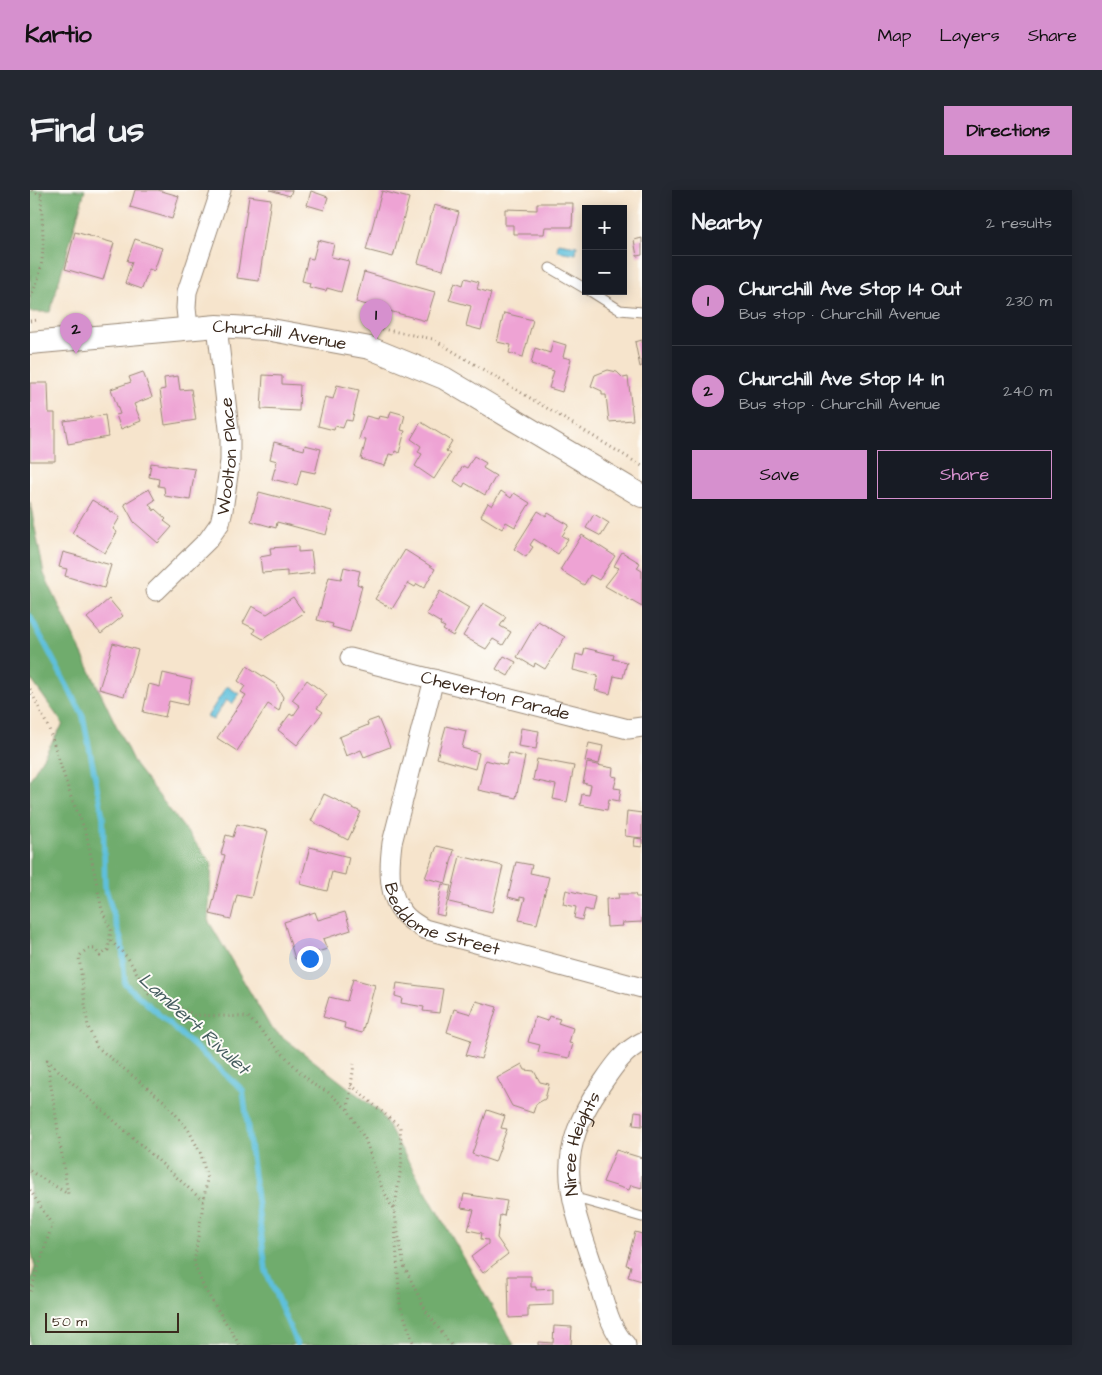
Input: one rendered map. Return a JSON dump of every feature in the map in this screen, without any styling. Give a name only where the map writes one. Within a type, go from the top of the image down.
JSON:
[{"type":"street","points":[[188,327],[186,308],[189,286],[221,190]]},
{"type":"street","name":"Churchill Avenue","points":[[30,344],[188,327],[217,326],[275,331],[361,346],[388,354],[444,378],[642,496]]},
{"type":"street","name":"Woolton Place","points":[[156,590],[180,570],[208,540],[220,523],[230,461],[230,437],[217,326]]},
{"type":"street","name":"Cheverton Parade","points":[[350,658],[628,729],[642,727]]},
{"type":"street","name":"Beddome Street","points":[[434,679],[392,843],[388,871],[393,893],[404,915],[424,929],[642,988]]},
{"type":"street","name":"Niree Heights","points":[[626,1345],[619,1338],[608,1312],[572,1199],[569,1160],[570,1148],[582,1119],[598,1090],[616,1064],[632,1047],[642,1042]]},
{"type":"lane","points":[[550,268],[582,287]]},
{"type":"lane","points":[[596,295],[620,310],[642,312]]},
{"type":"lane","points":[[572,1199],[583,1200],[642,1217]]},
{"type":"path","points":[[32,190],[41,196]]},
{"type":"path","points":[[30,297],[37,286],[43,257],[41,190]]},
{"type":"path","points":[[30,689],[49,729],[71,797],[86,832],[102,910],[111,930],[111,941],[108,950],[100,956],[95,949],[90,948],[79,957],[88,1027],[97,1047],[165,1102],[188,1129],[201,1154],[207,1179],[205,1203],[194,1263],[204,1288],[240,1345]]},
{"type":"path","points":[[111,941],[128,958],[149,994],[172,1003],[194,1015],[248,1017],[300,1072],[314,1085],[328,1092],[348,1110],[365,1139],[382,1188],[394,1212],[404,1266],[426,1312],[452,1345]]},
{"type":"path","points":[[30,1171],[68,1194],[47,1060],[205,1203]]},
{"type":"path","points":[[348,1110],[354,1064]]},
{"type":"path","points":[[351,1085],[400,1127],[402,1161],[394,1212],[400,1304],[414,1345]]},
{"type":"path","points":[[30,1190],[52,1225],[30,1293]]},
{"type":"green space","points":[[30,190],[85,190],[50,312],[30,312]]},
{"type":"green space","points":[[30,502],[44,574],[135,765],[212,864],[208,920],[271,1028],[380,1112],[514,1345],[30,1345],[30,1283],[35,1267],[30,1245],[30,779],[63,724],[30,678]]},
{"type":"water","points":[[558,243],[577,246],[576,254],[557,251]]},
{"type":"water","points":[[227,686],[239,694],[232,704],[226,700],[213,720],[207,717]]},
{"type":"building","points":[[135,190],[158,190],[179,196],[172,219],[130,207]]},
{"type":"building","points":[[270,190],[292,190],[290,196]]},
{"type":"building","points":[[311,191],[328,197],[324,210],[307,205]]},
{"type":"building","points":[[382,191],[409,198],[393,257],[366,250]]},
{"type":"building","points":[[249,196],[271,199],[259,281],[237,278]]},
{"type":"building","points":[[537,203],[573,203],[572,227],[545,227],[544,234],[513,234],[513,225],[505,225],[505,209],[537,210]]},
{"type":"building","points":[[434,205],[459,212],[443,270],[418,263]]},
{"type":"building","points":[[75,232],[114,243],[103,280],[65,269]]},
{"type":"building","points":[[642,238],[642,255],[637,256],[634,240]]},
{"type":"building","points":[[135,239],[162,248],[154,271],[149,269],[142,289],[125,283],[132,262],[127,261]]},
{"type":"building","points":[[318,240],[334,244],[331,257],[349,261],[341,292],[327,288],[326,291],[309,287],[310,283],[302,281],[308,258],[313,259]]},
{"type":"building","points":[[364,272],[435,292],[426,321],[356,302]]},
{"type":"building","points":[[465,278],[479,282],[477,289],[491,293],[481,330],[466,326],[471,306],[449,300],[455,282],[463,285]]},
{"type":"building","points":[[504,313],[533,320],[523,357],[509,353],[511,345],[497,342]]},
{"type":"building","points":[[642,340],[642,366],[640,367],[635,342]]},
{"type":"building","points":[[553,341],[566,345],[563,357],[571,359],[562,392],[549,388],[554,371],[531,364],[535,348],[550,353]]},
{"type":"building","points":[[608,370],[617,372],[623,378],[628,377],[633,420],[609,422],[606,395],[602,395],[602,391],[591,386],[595,375]]},
{"type":"building","points":[[143,372],[152,397],[134,404],[141,421],[121,429],[116,415],[120,414],[111,389],[131,382],[129,377]]},
{"type":"building","points":[[263,375],[282,376],[282,384],[300,385],[299,411],[261,409]]},
{"type":"building","points":[[178,376],[180,390],[191,389],[196,420],[165,425],[160,390],[165,389],[164,378]]},
{"type":"building","points":[[30,383],[48,383],[49,413],[55,413],[55,461],[30,461]]},
{"type":"building","points":[[337,385],[359,390],[352,421],[346,420],[343,428],[335,426],[334,430],[318,426],[325,397],[333,399]]},
{"type":"building","points":[[391,411],[405,415],[401,430],[405,431],[399,453],[395,451],[394,455],[389,454],[385,466],[361,459],[366,440],[359,439],[366,416],[378,419],[379,416],[389,418]]},
{"type":"building","points":[[105,415],[108,437],[68,444],[64,421]]},
{"type":"building","points":[[421,422],[452,441],[446,451],[450,454],[434,479],[415,466],[422,454],[418,452],[421,446],[411,439]]},
{"type":"building","points":[[274,442],[304,450],[305,445],[321,449],[315,473],[301,470],[297,485],[272,479],[277,461],[270,459]]},
{"type":"building","points":[[474,456],[486,463],[483,468],[496,476],[485,495],[465,483],[463,487],[454,481],[463,466],[467,468]]},
{"type":"building","points":[[151,463],[195,469],[190,500],[165,496],[164,487],[158,486],[159,479],[149,477]]},
{"type":"building","points":[[149,489],[155,500],[149,504],[172,527],[158,543],[134,522],[124,504]]},
{"type":"building","points":[[501,491],[511,498],[514,493],[530,503],[515,527],[506,522],[502,529],[481,516],[488,503],[492,506]]},
{"type":"building","points":[[259,492],[332,511],[326,535],[277,522],[276,528],[251,521]]},
{"type":"building","points":[[92,500],[120,517],[113,529],[117,532],[105,553],[72,533]]},
{"type":"building","points":[[538,511],[546,516],[548,513],[569,525],[562,536],[568,539],[558,554],[534,539],[530,545],[533,547],[526,557],[514,549]]},
{"type":"building","points":[[594,514],[609,523],[601,536],[586,528]]},
{"type":"building","points":[[582,535],[615,556],[599,580],[590,575],[584,585],[560,570]]},
{"type":"building","points":[[298,546],[298,552],[311,551],[314,573],[287,576],[287,571],[262,573],[260,557],[271,555],[270,548]]},
{"type":"building","points":[[405,550],[435,569],[424,588],[417,584],[415,587],[408,583],[392,609],[375,599]]},
{"type":"building","points":[[63,552],[111,565],[104,588],[65,576],[67,569],[59,567]]},
{"type":"building","points":[[622,552],[640,563],[637,568],[642,571],[642,607],[605,586],[619,568],[614,566]]},
{"type":"building","points":[[344,567],[360,571],[357,584],[362,586],[350,632],[332,627],[333,624],[317,620],[329,577],[341,579]]},
{"type":"building","points":[[440,591],[469,608],[453,636],[443,630],[445,627],[440,625],[441,623],[426,614]]},
{"type":"building","points":[[293,597],[304,613],[263,639],[253,633],[255,629],[243,623],[252,606],[267,614]]},
{"type":"building","points":[[109,599],[123,616],[101,634],[87,618]]},
{"type":"building","points":[[483,603],[506,617],[500,626],[511,632],[503,645],[493,639],[486,649],[463,636]]},
{"type":"building","points":[[538,621],[565,637],[545,669],[535,663],[534,667],[517,657]]},
{"type":"building","points":[[113,643],[138,650],[124,696],[99,689]]},
{"type":"building","points":[[585,648],[614,655],[613,659],[627,662],[623,678],[614,676],[610,694],[595,690],[598,676],[573,670],[576,654],[583,656]]},
{"type":"building","points":[[504,656],[516,662],[508,676],[496,669]]},
{"type":"building","points":[[247,666],[275,684],[283,697],[279,711],[268,704],[237,751],[217,738],[246,695],[241,692],[245,686],[238,681]]},
{"type":"building","points":[[163,673],[192,680],[187,705],[169,701],[165,717],[143,712],[149,684],[160,687]]},
{"type":"building","points":[[307,680],[327,695],[317,708],[323,712],[297,745],[278,730],[290,714],[293,716],[300,706],[292,700]]},
{"type":"building","points":[[378,718],[390,747],[364,757],[361,750],[346,756],[339,737],[368,725],[367,722]]},
{"type":"building","points":[[446,726],[466,731],[462,748],[479,753],[475,769],[437,758]]},
{"type":"building","points":[[521,728],[539,731],[536,749],[518,746]]},
{"type":"building","points":[[589,743],[603,746],[599,764],[585,761]]},
{"type":"building","points":[[509,753],[525,757],[516,798],[478,790],[485,760],[506,765]]},
{"type":"building","points":[[537,759],[574,766],[567,802],[553,799],[556,785],[533,780]]},
{"type":"building","points":[[587,763],[613,768],[612,776],[617,777],[614,788],[621,789],[619,801],[609,799],[607,810],[580,805],[582,794],[589,795],[591,785],[583,783]]},
{"type":"building","points":[[324,794],[361,812],[348,840],[311,821]]},
{"type":"building","points":[[627,811],[642,813],[642,838],[625,836]]},
{"type":"building","points":[[237,824],[268,831],[251,898],[237,895],[231,919],[210,914],[225,855],[221,854],[226,835],[233,837]]},
{"type":"building","points":[[635,838],[642,839],[642,847],[634,846]]},
{"type":"building","points":[[437,846],[454,850],[446,883],[425,878]]},
{"type":"building","points":[[310,847],[349,857],[345,875],[332,872],[327,891],[300,884]]},
{"type":"building","points":[[460,856],[503,866],[492,912],[449,902]]},
{"type":"building","points":[[516,862],[532,865],[530,873],[549,877],[537,924],[519,920],[525,898],[520,897],[520,900],[508,897]]},
{"type":"building","points":[[442,884],[451,886],[444,916],[436,914]]},
{"type":"building","points":[[566,890],[595,897],[592,911],[585,909],[582,920],[574,918],[576,907],[563,904]]},
{"type":"building","points":[[618,894],[635,894],[636,897],[642,897],[642,922],[622,923],[623,926],[607,927],[606,899],[619,898]]},
{"type":"building","points":[[315,912],[318,920],[345,912],[351,930],[323,939],[327,949],[295,959],[284,922]]},
{"type":"building","points":[[353,979],[375,985],[362,1033],[344,1028],[345,1023],[323,1017],[329,997],[347,1001]]},
{"type":"building","points":[[397,983],[443,989],[439,1013],[423,1011],[424,1007],[401,1003],[402,998],[395,996]]},
{"type":"building","points":[[476,1001],[497,1007],[481,1059],[466,1055],[471,1040],[447,1032],[454,1009],[471,1014]]},
{"type":"building","points":[[549,1016],[560,1019],[558,1023],[573,1028],[569,1043],[573,1044],[569,1058],[538,1052],[540,1045],[528,1042],[535,1017],[547,1021]]},
{"type":"building","points":[[522,1064],[525,1070],[534,1071],[540,1082],[549,1084],[545,1099],[536,1104],[533,1113],[512,1106],[497,1078]]},
{"type":"building","points":[[487,1110],[505,1116],[501,1128],[507,1129],[495,1162],[472,1154]]},
{"type":"building","points":[[635,1111],[642,1112],[642,1126],[633,1125]]},
{"type":"building","points":[[616,1150],[642,1158],[642,1188],[631,1185],[629,1190],[603,1182]]},
{"type":"building","points":[[464,1194],[507,1201],[504,1216],[500,1215],[497,1238],[508,1254],[483,1273],[471,1257],[488,1244],[488,1240],[481,1239],[482,1233],[468,1230],[474,1210],[461,1208]]},
{"type":"building","points":[[635,1232],[642,1234],[642,1281],[628,1277],[631,1266],[626,1265]]},
{"type":"building","points":[[508,1276],[531,1276],[531,1287],[536,1287],[536,1290],[553,1289],[553,1305],[528,1306],[528,1317],[509,1318]]},
{"type":"building","points":[[554,1326],[572,1327],[571,1345],[538,1345],[538,1342],[553,1343]]},
{"type":"waterway","name":"Lambert Rivulet","points":[[30,616],[83,716],[103,817],[105,886],[122,943],[125,984],[243,1090],[266,1271],[297,1345]]},
{"type":"place","name":"Churchill Ave Stop 14 Out","points":[[376,340]]},
{"type":"place","name":"Churchill Ave Stop 14 In","points":[[76,354]]}]
